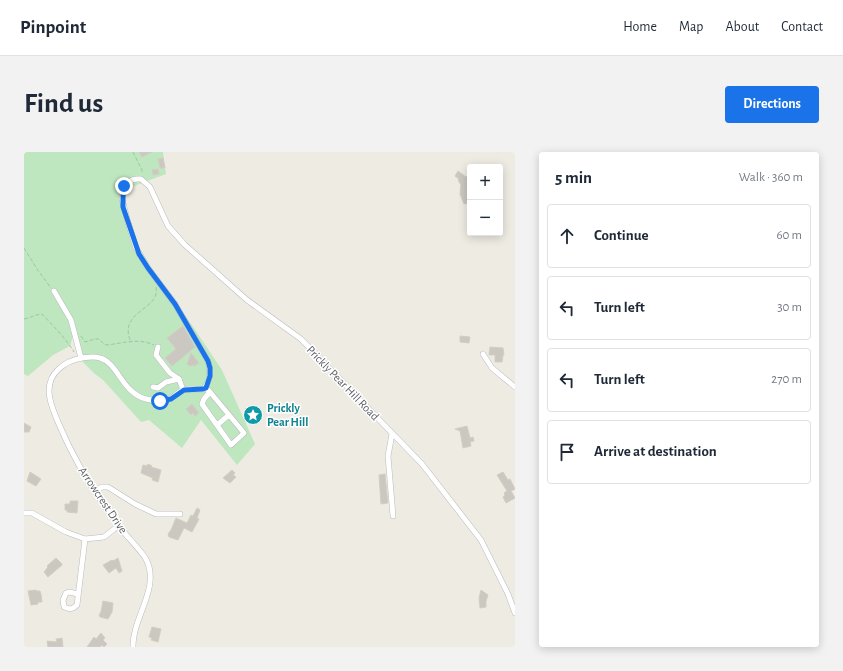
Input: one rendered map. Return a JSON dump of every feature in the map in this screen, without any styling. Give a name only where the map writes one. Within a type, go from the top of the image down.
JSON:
[{"type":"street","points":[[141,180],[137,178],[124,186],[123,207],[136,248],[143,261],[175,304],[208,361],[210,376],[206,388]]},
{"type":"street","name":"Prickly Pear Hill Road","points":[[141,180],[150,187],[168,226],[186,245],[247,300],[301,339],[422,464],[481,540],[508,594],[515,613]]},
{"type":"street","points":[[54,291],[71,320],[75,332],[77,359],[99,357],[106,361],[129,390],[142,398],[153,401],[171,399],[184,390],[206,388]]},
{"type":"street","points":[[158,347],[156,355],[170,373],[179,380],[184,390]]},
{"type":"street","points":[[483,354],[492,368],[515,386]]},
{"type":"street","name":"Arrowcrest Drive","points":[[77,359],[64,364],[54,374],[49,389],[50,402],[64,436],[95,491],[118,526],[146,559],[150,581],[135,631],[133,647]]},
{"type":"street","points":[[153,387],[158,388],[166,382],[179,380]]},
{"type":"street","points":[[206,388],[210,392],[244,433],[231,445],[202,404],[210,392]]},
{"type":"street","points":[[217,425],[229,415]]},
{"type":"street","points":[[392,434],[388,456],[393,516]]},
{"type":"street","points":[[95,491],[102,487],[108,487],[135,504],[156,514],[180,514]]},
{"type":"street","points":[[24,513],[32,513],[66,532],[86,539],[104,537],[118,526]]},
{"type":"street","points":[[78,594],[86,539]]},
{"type":"path","points":[[133,152],[142,170],[141,180]]},
{"type":"path","points":[[24,248],[44,280],[54,291]]},
{"type":"path","points":[[130,341],[127,330],[130,322],[140,311],[154,300],[157,293],[156,285]]},
{"type":"path","points":[[24,318],[31,318],[40,313],[44,315],[56,331],[63,336],[77,359]]},
{"type":"path","points":[[80,335],[85,342],[95,338],[99,339],[105,345],[130,341],[146,341],[158,347]]},
{"type":"green space","points":[[24,152],[163,152],[166,174],[126,189],[123,195],[140,249],[222,370],[255,444],[237,465],[201,420],[182,448],[149,420],[141,422],[103,380],[81,360],[77,353],[73,336],[70,346],[53,355],[28,376],[24,374]]},
{"type":"building","points":[[139,152],[152,152],[142,157]]},
{"type":"building","points":[[163,158],[165,168],[160,168],[158,159]]},
{"type":"building","points":[[158,169],[159,174],[153,175],[152,170]]},
{"type":"building","points":[[458,171],[467,176],[467,203],[464,204],[460,194],[461,185],[458,180],[459,179],[455,176]]},
{"type":"building","points":[[183,326],[195,347],[172,366],[165,358],[176,349],[167,338]]},
{"type":"building","points":[[460,336],[470,337],[469,343],[460,342]]},
{"type":"building","points":[[490,347],[503,348],[504,355],[502,362],[495,362],[495,355],[489,355]]},
{"type":"building","points":[[191,353],[199,363],[194,366],[187,364]]},
{"type":"building","points":[[192,404],[199,413],[195,416],[193,413],[191,415],[186,409]]},
{"type":"building","points":[[24,423],[31,427],[29,432],[24,432]]},
{"type":"building","points":[[467,426],[470,438],[473,437],[474,441],[470,442],[471,446],[463,448],[460,431],[455,429]]},
{"type":"building","points":[[148,464],[152,466],[151,467],[161,470],[158,482],[141,473],[143,465],[147,466]]},
{"type":"building","points":[[232,470],[235,473],[233,475],[236,477],[230,483],[223,478]]},
{"type":"building","points":[[30,472],[41,479],[36,486],[27,481]]},
{"type":"building","points":[[503,472],[508,480],[510,479],[515,489],[511,491],[515,498],[506,503],[503,497],[505,495],[504,493],[507,491],[497,475]]},
{"type":"building","points":[[385,474],[388,503],[381,504],[379,475]]},
{"type":"building","points":[[70,501],[78,501],[77,513],[67,512],[67,510],[65,510],[65,504],[70,504]]},
{"type":"building","points":[[197,508],[200,510],[197,518],[199,519],[192,532],[184,528],[178,540],[169,537],[168,534],[176,518],[187,523]]},
{"type":"building","points":[[56,558],[62,565],[48,577],[44,572],[48,567],[47,566]]},
{"type":"building","points":[[118,558],[122,571],[119,573],[116,568],[109,573],[103,565]]},
{"type":"building","points":[[481,590],[488,595],[486,607],[480,608],[479,598]]},
{"type":"building","points":[[28,591],[40,591],[42,602],[31,605]]},
{"type":"building","points":[[103,601],[113,603],[112,612],[108,619],[100,617],[99,615]]},
{"type":"building","points":[[152,627],[161,629],[158,642],[151,640],[152,638],[149,637]]},
{"type":"building","points":[[101,633],[105,638],[103,640],[107,644],[104,647],[102,645],[100,647],[87,647],[94,637],[96,639]]},
{"type":"building","points":[[62,638],[63,647],[48,647],[47,641],[57,642],[56,639]]},
{"type":"place","name":"Prickly Pear Hill","points":[[253,415]]},
{"type":"route","points":[[124,186],[122,199],[123,207],[136,248],[148,268],[175,304],[190,332],[204,353],[210,368],[210,376],[206,388],[184,390],[171,399],[160,401]]}]
